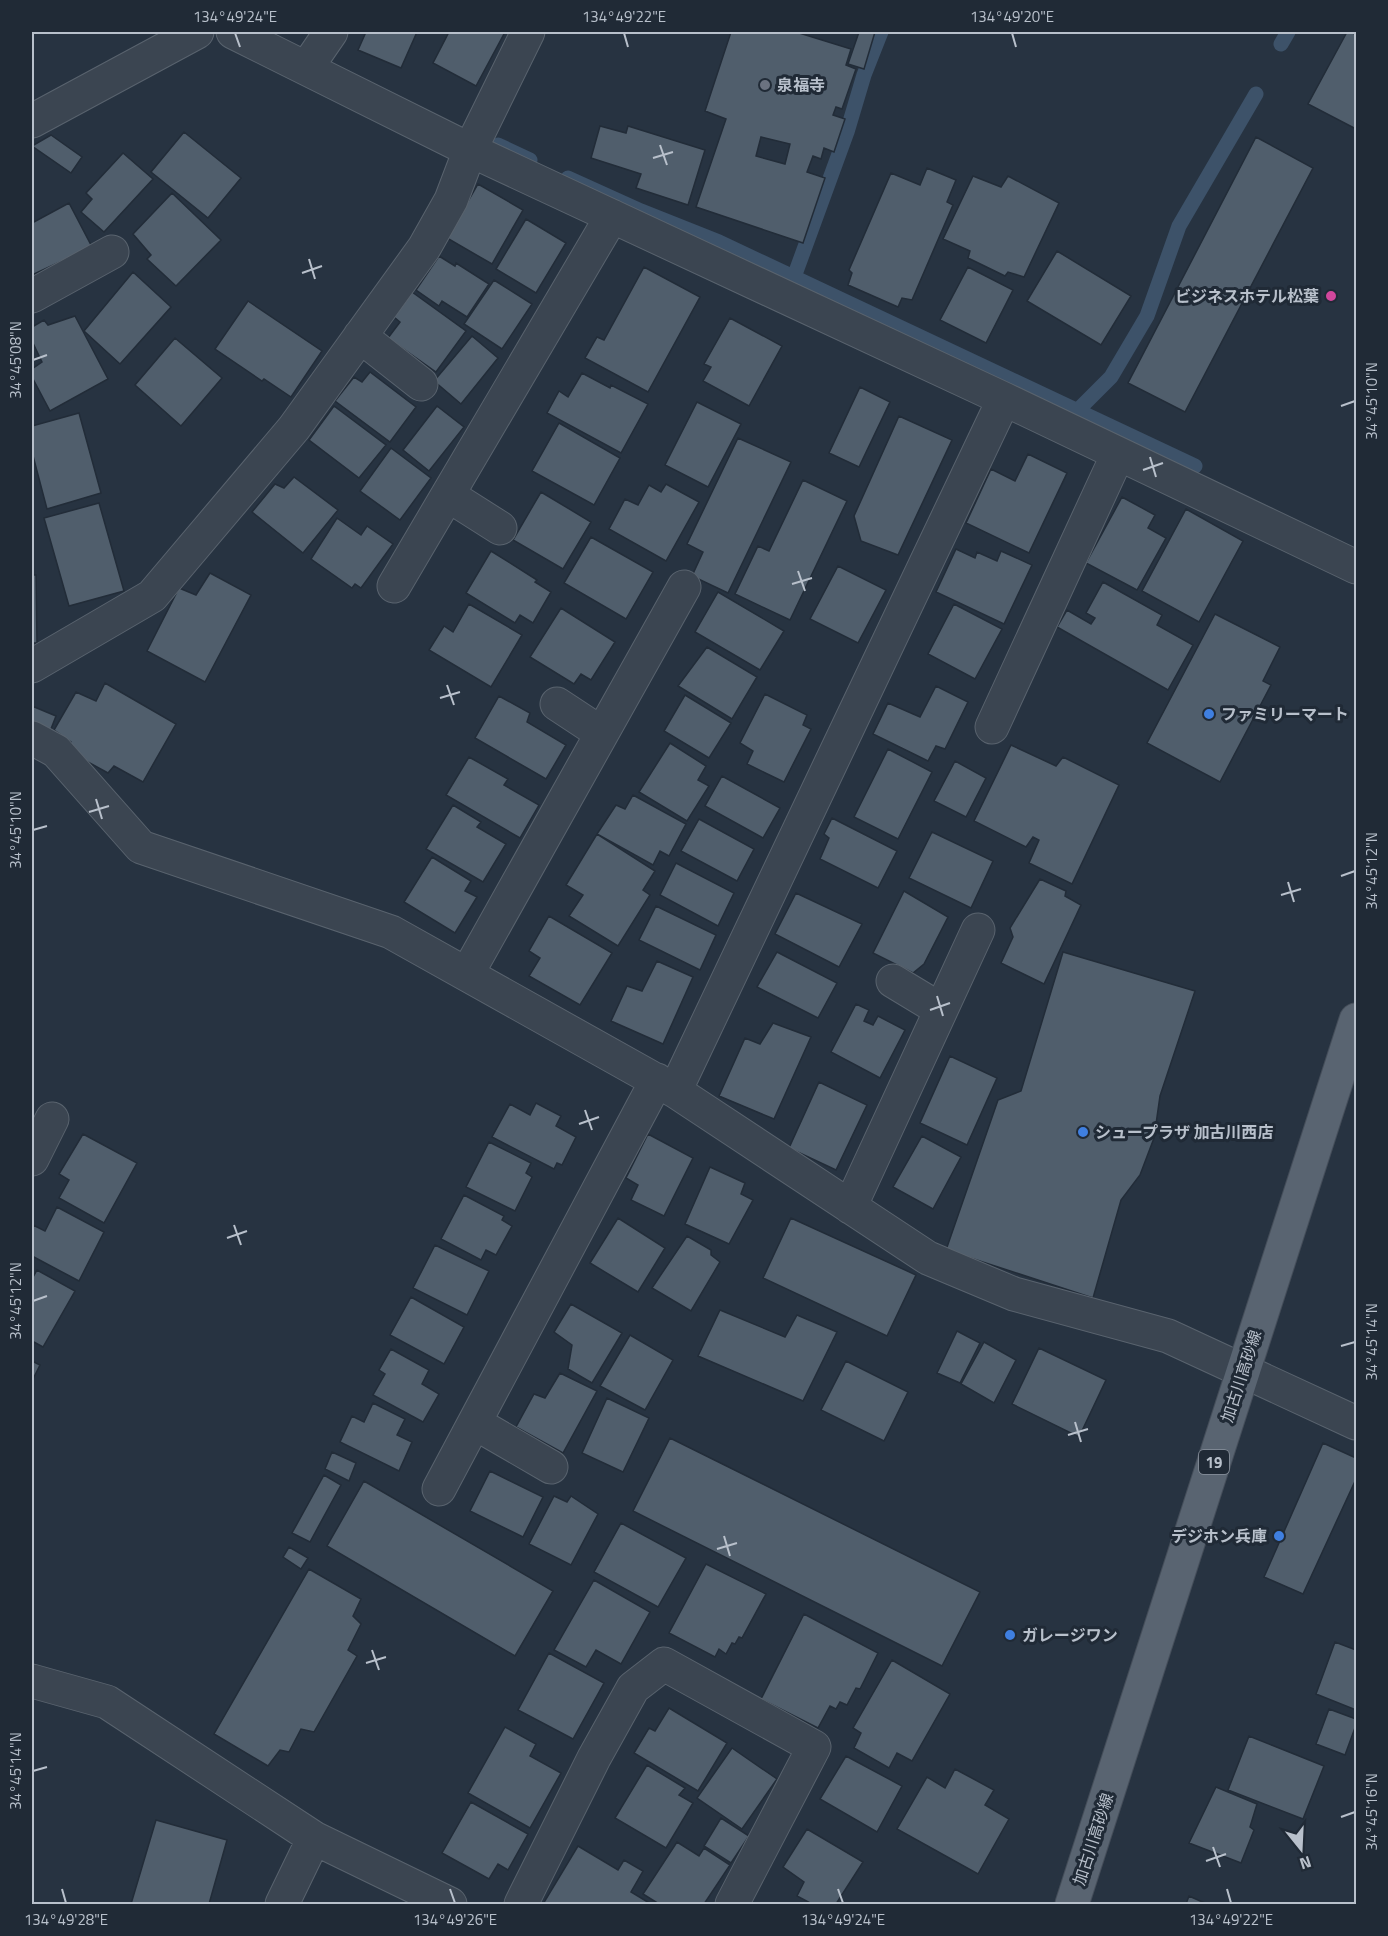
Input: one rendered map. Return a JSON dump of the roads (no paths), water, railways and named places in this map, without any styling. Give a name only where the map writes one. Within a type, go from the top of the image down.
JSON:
[{"type":"main road","name":"加古川高砂線","points":[[1072,1905],[1356,1020]]},
{"type":"street","points":[[32,121],[197,32]]},
{"type":"street","points":[[233,32],[470,150],[1004,399],[1356,567]]},
{"type":"street","points":[[307,67],[331,32]]},
{"type":"street","points":[[32,666],[152,596],[294,428],[424,248],[451,200],[470,150],[528,32]]},
{"type":"street","points":[[394,586],[612,216]]},
{"type":"street","points":[[32,296],[112,252]]},
{"type":"street","points":[[360,336],[421,384]]},
{"type":"street","points":[[439,1489],[666,1086],[1004,399]]},
{"type":"street","points":[[992,727],[1118,454]]},
{"type":"street","points":[[448,495],[500,528]]},
{"type":"street","points":[[467,974],[684,587]]},
{"type":"street","points":[[557,704],[601,733]]},
{"type":"street","points":[[32,738],[56,750],[141,847],[391,932],[666,1086],[928,1258],[1014,1293],[1168,1336],[1356,1423]]},
{"type":"street","points":[[850,1207],[978,930]]},
{"type":"street","points":[[893,981],[941,1010]]},
{"type":"street","points":[[32,1159],[52,1119]]},
{"type":"street","points":[[475,1423],[551,1467]]},
{"type":"street","points":[[521,1905],[594,1758],[633,1688],[664,1664],[814,1747],[732,1905]]},
{"type":"street","points":[[32,1681],[107,1702],[314,1838],[450,1905]]},
{"type":"street","points":[[282,1905],[314,1838]]},
{"type":"waterway","points":[[794,277],[881,32]]},
{"type":"waterway","points":[[1281,44],[1288,32]]},
{"type":"waterway","points":[[1077,411],[1111,377],[1147,316],[1179,226],[1256,94]]},
{"type":"waterway","points":[[498,145],[530,160]]},
{"type":"waterway","points":[[568,178],[641,211],[719,242],[1195,466]]},
{"type":"place","name":"泉福寺","points":[[765,85]]},
{"type":"place","name":"ビジネスホテル松葉","points":[[1331,296]]},
{"type":"place","name":"ファミリーマート","points":[[1209,714]]},
{"type":"place","name":"シュープラザ 加古川西店","points":[[1083,1132]]},
{"type":"place","name":"デジホン兵庫","points":[[1279,1536]]},
{"type":"place","name":"ガレージワン","points":[[1010,1635]]}]
